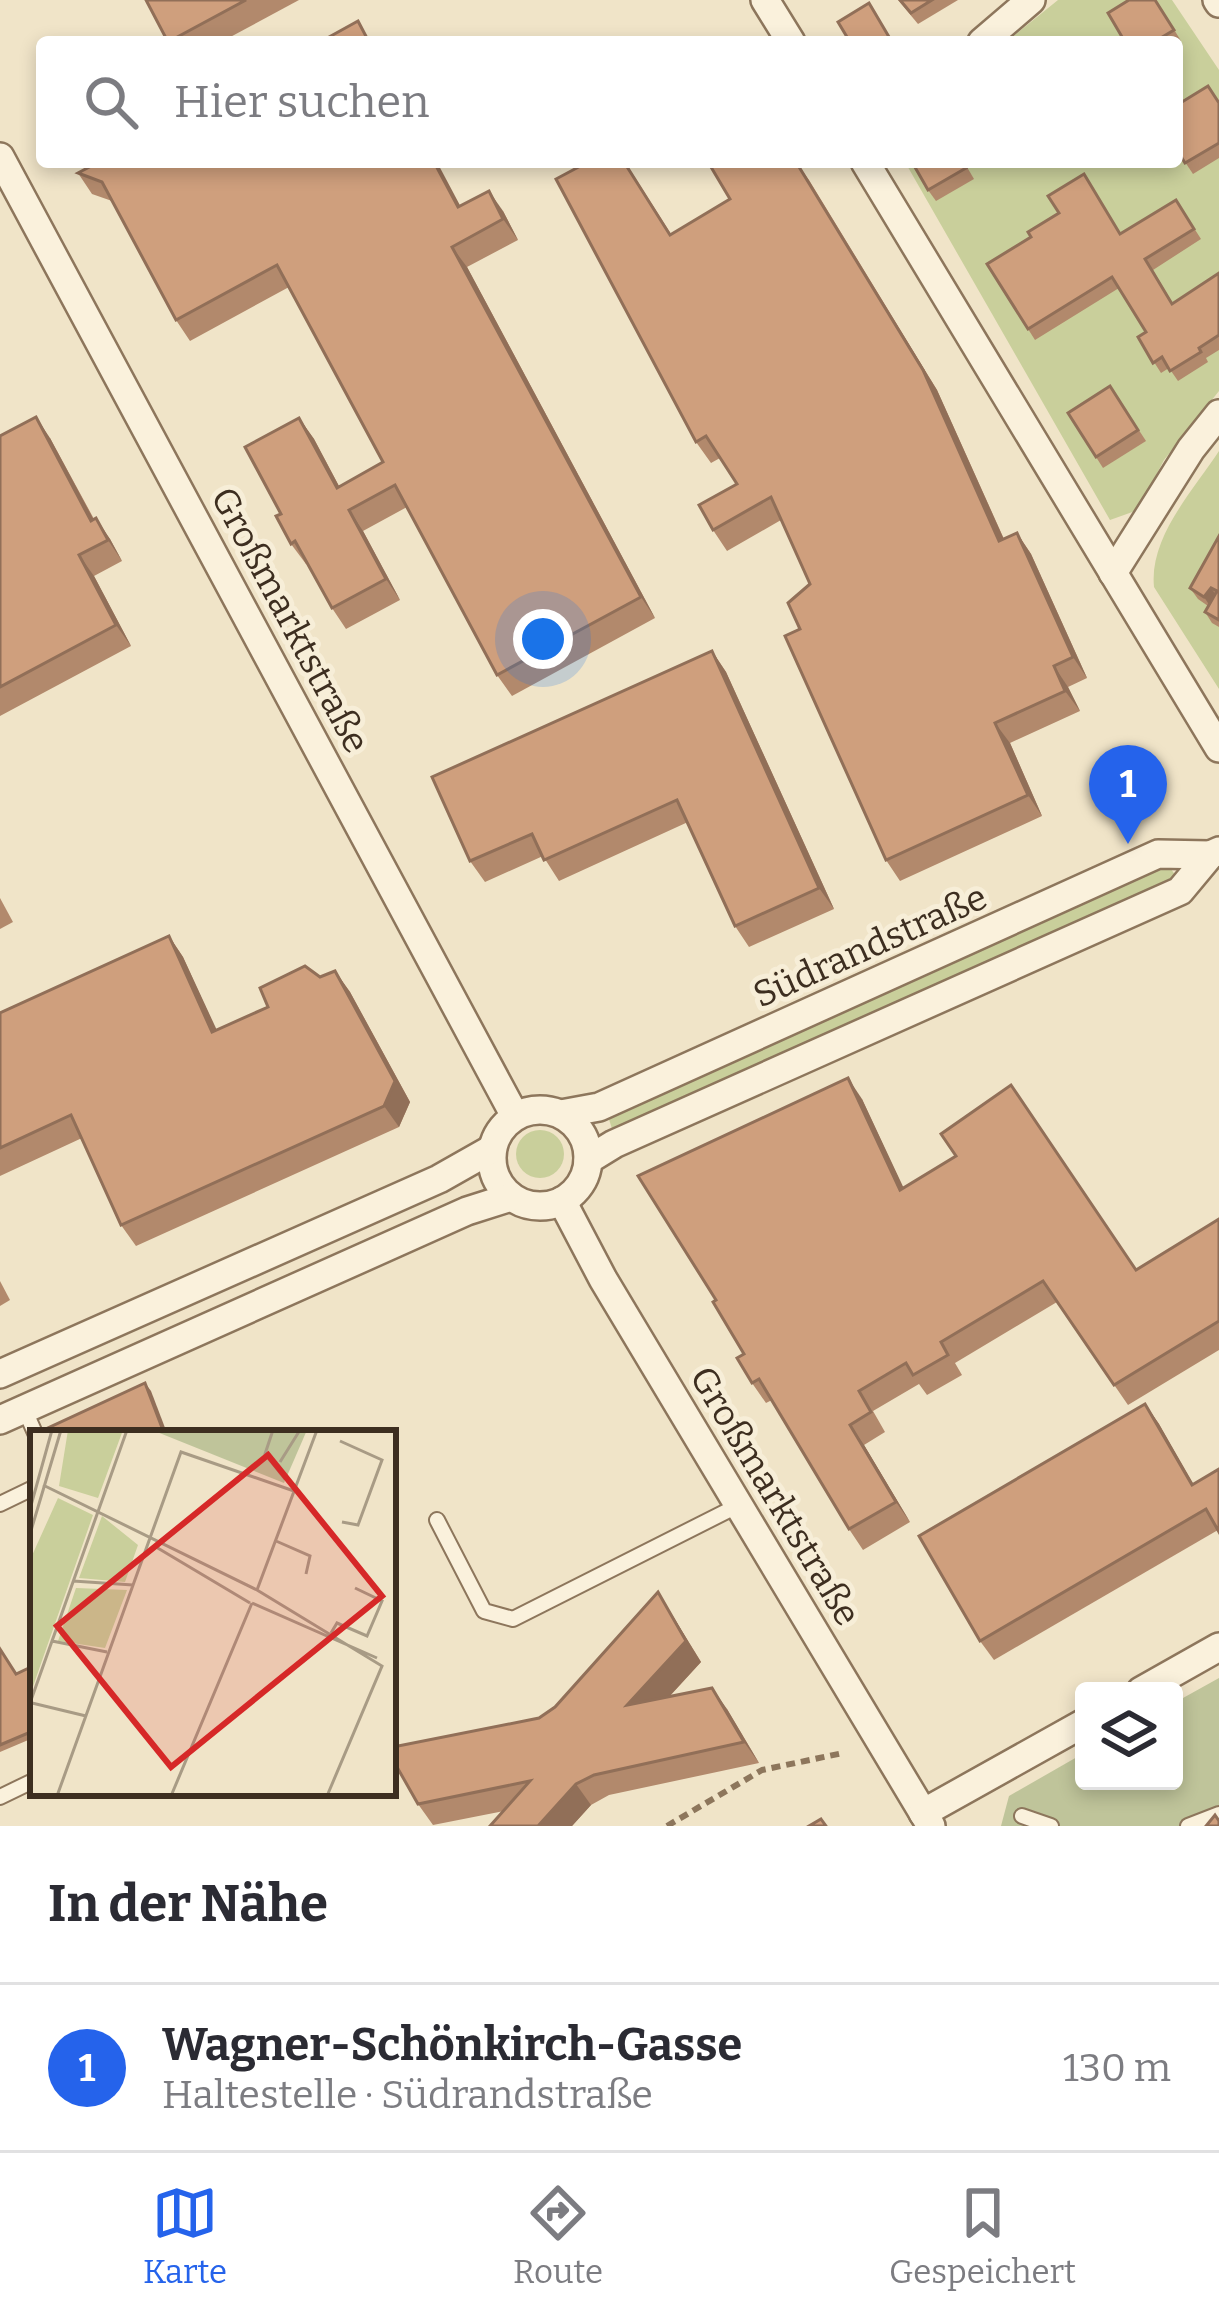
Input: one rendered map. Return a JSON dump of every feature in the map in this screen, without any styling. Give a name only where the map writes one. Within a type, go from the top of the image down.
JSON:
[{"type":"street","points":[[765,0],[787,36]]},
{"type":"street","points":[[989,36],[1031,0]]},
{"type":"street","name":"Großmarktstraße","points":[[0,157],[515,1116]]},
{"type":"street","points":[[869,168],[1219,748]]},
{"type":"street","points":[[1113,573],[1191,449],[1219,414]]},
{"type":"street","name":"Südrandstraße","points":[[515,1116],[537,1109],[561,1114],[599,1107],[1158,854],[1214,853]]},
{"type":"street","name":"Südrandstraße","points":[[562,1201],[580,1184],[588,1160],[614,1144],[1180,891],[1214,853]]},
{"type":"street","points":[[561,1114],[582,1135],[588,1160]]},
{"type":"street","points":[[515,1116],[500,1131],[492,1149],[495,1176],[511,1197],[535,1206],[562,1201]]},
{"type":"street","points":[[0,1374],[439,1179],[492,1149]]},
{"type":"street","points":[[20,1420],[467,1211],[511,1197]]},
{"type":"street","name":"Großmarktstraße","points":[[562,1201],[603,1280],[927,1820]]},
{"type":"street","points":[[1157,1682],[1219,1647]]},
{"type":"street","points":[[927,1820],[1075,1729]]},
{"type":"lane","points":[[0,1504],[30,1489]]},
{"type":"lane","points":[[437,1520],[484,1611],[513,1619],[684,1537],[739,1505]]},
{"type":"lane","points":[[0,1797],[30,1782]]},
{"type":"lane","points":[[1188,1826],[1219,1814]]},
{"type":"lane","points":[[1022,1816],[1051,1826]]},
{"type":"path","points":[[667,1826],[762,1770],[843,1754]]},
{"type":"green space","points":[[1058,0],[1172,0],[1219,70],[1219,391],[1164,460],[1138,510],[1110,520],[908,168],[1183,168],[1183,36],[1013,36]]},
{"type":"green space","points":[[1219,451],[1219,689],[1154,587],[1154,568],[1166,533]]},
{"type":"green space","points":[[1168,864],[1175,875],[1170,882],[613,1132],[607,1113]]},
{"type":"green space","points":[[540,1130],[557,1137],[564,1154],[557,1171],[540,1178],[523,1171],[516,1154],[523,1137]]},
{"type":"green space","points":[[1219,1678],[1219,1826],[1001,1826],[1009,1796],[1075,1758],[1075,1790],[1183,1790],[1183,1698]]},
{"type":"building","points":[[146,0],[246,0],[179,36],[165,36]]},
{"type":"building","points":[[900,0],[932,0],[911,13]]},
{"type":"building","points":[[1129,0],[1155,0],[1174,30],[1164,36],[1121,36],[1108,13]]},
{"type":"building","points":[[869,3],[888,36],[846,36],[838,22]]},
{"type":"building","points":[[358,21],[366,36],[331,36]]},
{"type":"building","points":[[1208,86],[1219,103],[1219,143],[1185,163],[1183,160],[1183,101]]},
{"type":"building","points":[[87,168],[437,168],[458,207],[489,191],[503,219],[452,247],[641,597],[497,675],[395,485],[349,510],[386,579],[332,608],[295,541],[291,544],[276,516],[281,514],[245,447],[299,418],[337,488],[383,462],[277,265],[176,320],[102,182],[78,173]]},
{"type":"building","points":[[577,168],[628,168],[670,235],[730,199],[712,168],[800,168],[923,370],[999,541],[1017,533],[1073,657],[1054,666],[1065,691],[995,723],[1028,795],[886,860],[785,636],[800,629],[788,603],[810,584],[771,497],[713,530],[699,505],[737,484],[706,436],[696,442],[556,179]]},
{"type":"building","points":[[915,168],[966,168],[928,190]]},
{"type":"building","points":[[1084,174],[1120,234],[1176,200],[1194,229],[1145,259],[1172,304],[1219,273],[1219,335],[1170,371],[1162,357],[1153,363],[1138,337],[1146,332],[1112,277],[1028,329],[987,264],[1059,213],[1048,196]]},
{"type":"building","points":[[1110,386],[1138,430],[1096,457],[1068,413]]},
{"type":"building","points":[[36,417],[91,521],[96,518],[108,540],[79,555],[116,625],[0,687],[0,436]]},
{"type":"building","points":[[1219,536],[1219,620],[1205,612],[1217,591],[1211,588],[1204,597],[1190,588]]},
{"type":"building","points":[[712,651],[819,888],[735,926],[677,800],[544,860],[532,834],[470,861],[432,777]]},
{"type":"building","points":[[169,936],[212,1032],[268,1007],[260,988],[305,966],[320,977],[335,971],[395,1081],[384,1106],[121,1225],[71,1115],[0,1148],[0,1013]]},
{"type":"building","points":[[848,1078],[900,1190],[956,1156],[941,1134],[1011,1085],[1136,1270],[1219,1219],[1219,1321],[1114,1385],[1043,1281],[941,1342],[948,1355],[913,1375],[906,1363],[859,1391],[871,1412],[850,1425],[896,1502],[849,1529],[759,1379],[752,1383],[737,1358],[744,1354],[716,1300],[638,1176]]},
{"type":"building","points":[[145,1383],[163,1430],[49,1430]]},
{"type":"building","points":[[1145,1404],[1192,1485],[1219,1469],[1219,1532],[1206,1509],[980,1641],[919,1536]]},
{"type":"building","points":[[658,1592],[686,1641],[627,1705],[712,1688],[744,1742],[594,1775],[576,1784],[538,1826],[490,1826],[530,1781],[418,1804],[396,1765],[396,1746],[539,1718],[555,1707]]},
{"type":"building","points":[[0,1649],[16,1674],[30,1667],[30,1732],[0,1745]]},
{"type":"place","name":"Wagner-Schönkirch-Gasse","points":[[1128,844]]}]
